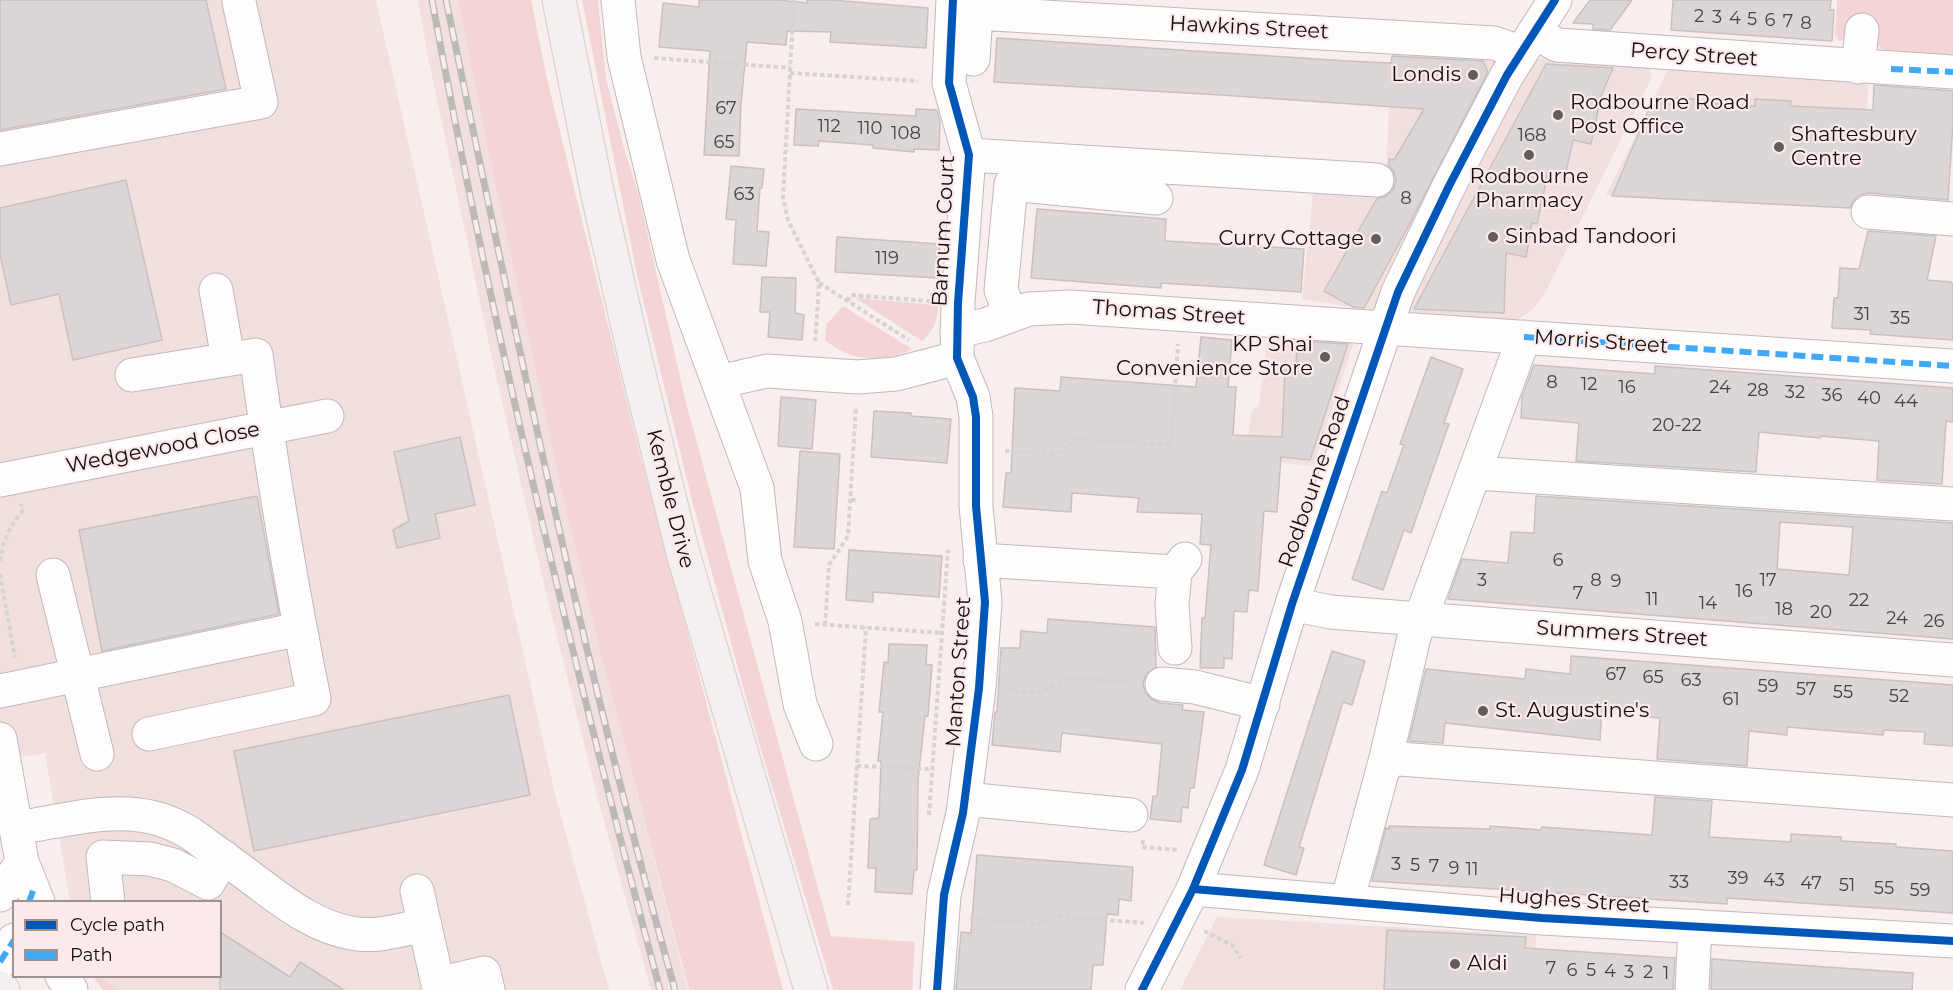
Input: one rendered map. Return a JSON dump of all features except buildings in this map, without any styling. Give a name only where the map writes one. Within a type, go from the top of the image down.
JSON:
[{"type":"main road","name":"Kemble Drive","points":[[559,0],[597,191],[683,553],[811,990]]},
{"type":"street","points":[[618,0],[624,57],[673,260],[757,488],[765,561],[785,621],[800,704],[816,744]]},
{"type":"street","name":"Rodbourne Road","points":[[1142,990],[1193,890],[1234,790],[1293,604],[1398,292],[1449,186],[1527,42],[1555,0]]},
{"type":"street","points":[[0,149],[261,102],[239,2]]},
{"type":"street","points":[[969,4],[974,59]]},
{"type":"street","name":"Hawkins Street","points":[[969,4],[1494,43],[1527,42]]},
{"type":"street","name":"Barnum Court","points":[[957,331],[969,155],[949,83],[969,4]]},
{"type":"street","points":[[1858,67],[1862,30]]},
{"type":"street","name":"Percy Street","points":[[1527,42],[1953,72]]},
{"type":"street","points":[[969,155],[1377,180]]},
{"type":"street","points":[[1011,315],[1001,290],[1011,184],[1156,198]]},
{"type":"street","points":[[1868,212],[1953,219]]},
{"type":"street","points":[[216,290],[228,359]]},
{"type":"street","name":"Thomas Street","points":[[957,331],[985,325],[1029,309],[1070,307],[1385,326]]},
{"type":"street","name":"Morris Street","points":[[1385,326],[1524,337],[1818,353],[1953,366]]},
{"type":"street","points":[[718,382],[767,371],[858,376],[896,374],[957,331]]},
{"type":"street","name":"Manton Street","points":[[937,990],[944,895],[965,799],[979,688],[985,602],[976,506],[976,417],[957,331]]},
{"type":"street","points":[[1347,902],[1386,758],[1414,637],[1524,337]]},
{"type":"street","points":[[132,375],[256,355],[266,428],[314,699],[148,735]]},
{"type":"street","name":"Wedgewood Close","points":[[9,478],[327,416]]},
{"type":"street","points":[[1475,473],[1953,504]]},
{"type":"street","points":[[980,560],[1180,565],[1172,605],[1175,648]]},
{"type":"street","points":[[53,575],[97,754]]},
{"type":"street","name":"Summers Street","points":[[1293,604],[1330,612],[1953,660]]},
{"type":"street","points":[[0,691],[300,629]]},
{"type":"street","points":[[1162,684],[1196,687],[1263,704]]},
{"type":"street","points":[[0,739],[16,828],[31,888],[0,895]]},
{"type":"street","points":[[1386,758],[1953,800]]},
{"type":"street","points":[[965,799],[1131,815]]},
{"type":"street","points":[[16,828],[104,815],[152,817],[190,833],[295,911],[322,925],[351,933],[369,934],[385,934],[424,925]]},
{"type":"street","points":[[108,900],[103,857],[150,859],[173,865],[208,883],[224,857]]},
{"type":"street","name":"Hughes Street","points":[[1193,890],[1542,918],[1953,941]]},
{"type":"street","points":[[417,891],[438,984],[484,973],[488,990]]},
{"type":"street","points":[[1692,990],[1695,926]]},
{"type":"street","points":[[0,962],[12,943]]},
{"type":"path","points":[[794,0],[783,197],[788,220],[819,283],[815,351]]},
{"type":"path","points":[[624,57],[949,83]]},
{"type":"path","points":[[819,283],[912,342]]},
{"type":"path","points":[[847,301],[851,295],[957,331]]},
{"type":"path","points":[[976,450],[1056,454],[1079,439],[1171,445],[1180,314]]},
{"type":"path","points":[[869,322],[872,316]]},
{"type":"path","points":[[825,625],[829,565],[848,536],[856,404]]},
{"type":"path","points":[[0,561],[6,535],[22,511],[9,478]]},
{"type":"path","points":[[851,500],[858,500]]},
{"type":"path","points":[[929,816],[948,540]]},
{"type":"path","points":[[785,621],[943,633]]},
{"type":"path","points":[[848,905],[866,627]]},
{"type":"path","points":[[979,688],[1038,693],[1068,679],[1162,684]]},
{"type":"path","points":[[856,766],[932,769]]},
{"type":"path","points":[[943,916],[1039,924],[1055,916],[1147,923]]},
{"type":"path","points":[[1209,934],[1232,945],[1241,958]]},
{"type":"shaded area","points":[[0,0],[376,0],[555,794],[609,990],[103,990],[93,978],[222,978],[222,900],[70,900],[45,753],[0,760]]},
{"type":"shaded area","points":[[418,0],[458,0],[562,492],[600,651],[688,990],[651,990],[600,807],[547,597],[492,358]]},
{"type":"shaded area","points":[[458,0],[531,0],[547,79],[639,451],[783,990],[689,990],[600,651],[562,492]]},
{"type":"shaded area","points":[[582,0],[598,0],[606,79],[638,192],[685,399],[831,936],[915,942],[912,990],[833,990],[752,719],[692,500],[638,279]]},
{"type":"shaded area","points":[[1837,0],[1953,0],[1953,63],[1897,59],[1875,43],[1846,39],[1839,41],[1835,34]]},
{"type":"shaded area","points":[[1393,52],[1648,63],[1652,77],[1543,297],[1531,311],[1514,322],[1415,317],[1302,299],[1315,172],[1386,175]]},
{"type":"shaded area","points":[[1670,66],[1869,80],[1860,209],[1606,195]]},
{"type":"shaded area","points":[[855,298],[938,305],[936,320],[930,333],[922,341]]},
{"type":"shaded area","points":[[843,306],[912,349],[890,356],[865,358],[848,354],[825,341],[826,325]]},
{"type":"shaded area","points":[[1268,333],[1355,339],[1313,466],[1246,459],[1251,412],[1259,405]]},
{"type":"shaded area","points":[[1217,917],[1536,935],[1534,990],[1180,990]]},
{"type":"shaded area","points":[[95,978],[101,978],[119,990],[104,990]]},
{"type":"railway","points":[[432,0],[481,249],[536,497],[596,744],[660,990]]},
{"type":"railway","points":[[446,0],[580,621],[675,990]]},
{"type":"marked path","points":[[1891,69],[1953,72]]},
{"type":"marked path","points":[[1524,337],[1953,366]]},
{"type":"marked path","points":[[30,900],[34,888]]},
{"type":"marked path","points":[[0,962],[12,943]]},
{"type":"cycle path","points":[[937,990],[944,895],[963,813],[979,688],[985,602],[976,506],[976,417],[973,397],[957,358],[958,303],[969,155],[949,83],[953,0]]},
{"type":"cycle path","points":[[1142,990],[1193,889],[1242,770],[1292,604],[1398,292],[1449,186],[1507,75],[1555,0]]},
{"type":"cycle path","points":[[1193,889],[1542,918],[1953,941]]},
{"type":"place","name":"Londis","points":[[1473,75]]},
{"type":"place","name":"Rodbourne Road Post Office","points":[[1558,115]]},
{"type":"place","name":"Shaftesbury Centre","points":[[1779,147]]},
{"type":"place","name":"Rodbourne Pharmacy","points":[[1529,155]]},
{"type":"place","name":"Sinbad Tandoori","points":[[1493,237]]},
{"type":"place","name":"Curry Cottage","points":[[1376,239]]},
{"type":"place","name":"KP Shai Convenience Store","points":[[1325,357]]},
{"type":"place","name":"St. Augustine's","points":[[1483,711]]},
{"type":"place","name":"Aldi","points":[[1455,964]]}]
